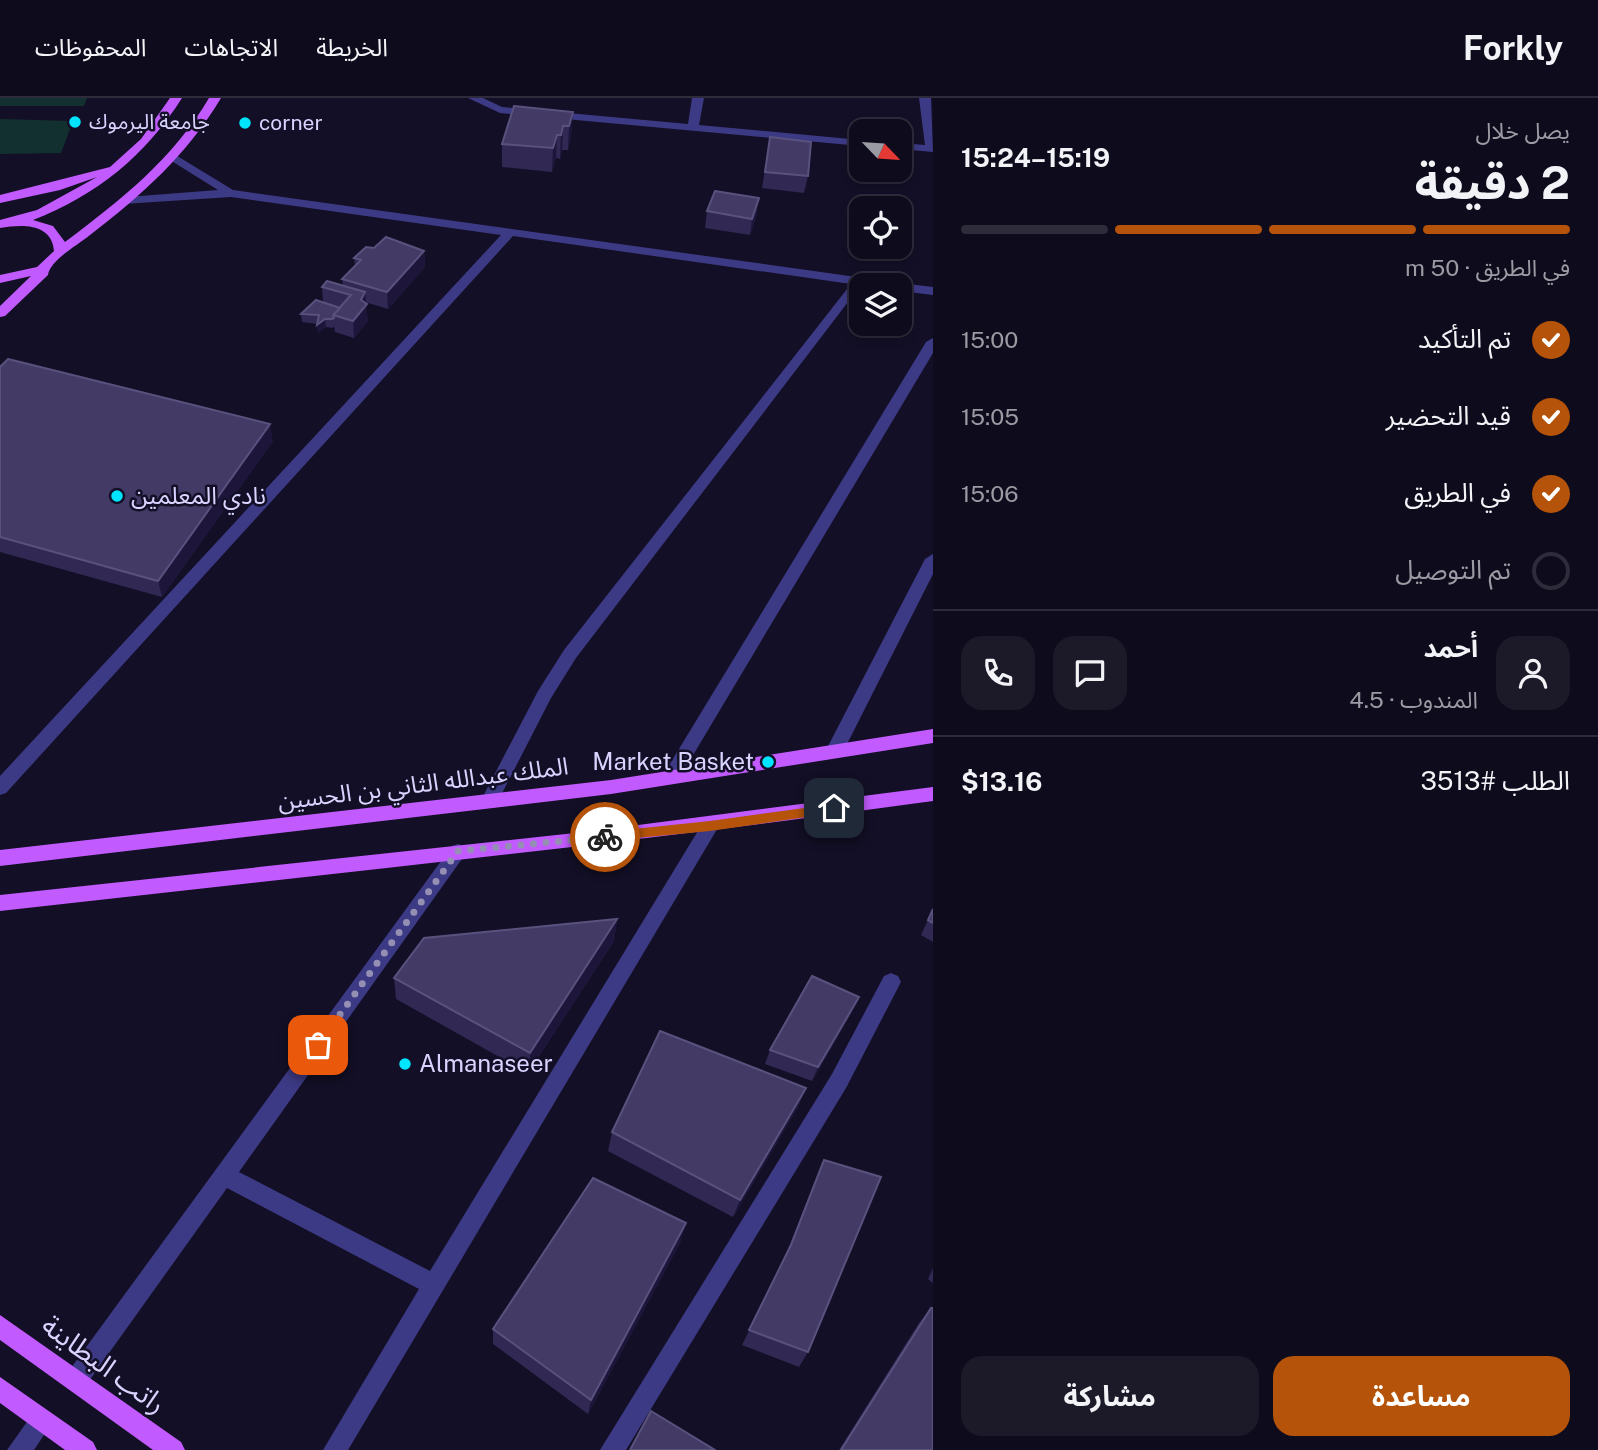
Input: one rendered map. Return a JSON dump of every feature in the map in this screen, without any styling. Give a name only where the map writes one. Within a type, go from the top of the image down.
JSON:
[{"type":"main road","points":[[5,223],[67,203],[126,163],[152,134],[176,98]]},
{"type":"main road","points":[[0,279],[27,276],[56,257],[127,201],[174,158],[204,120],[215,98]]},
{"type":"main road","points":[[0,199],[56,187],[126,163]]},
{"type":"main road","points":[[0,313],[56,257],[61,242],[56,233],[47,227],[5,223]]},
{"type":"main road","name":"الملك عبدالله الثاني بن الحسين","points":[[0,858],[489,802],[933,736]]},
{"type":"main road","points":[[0,903],[458,851],[710,826],[933,794]]},
{"type":"main road","name":"راتب البطاينة","points":[[0,1326],[173,1450]]},
{"type":"main road","points":[[0,1389],[85,1450]]},
{"type":"street","points":[[474,98],[500,110],[849,142]]},
{"type":"street","points":[[693,127],[698,98]]},
{"type":"street","points":[[912,147],[932,149],[925,98]]},
{"type":"street","points":[[174,158],[211,183],[232,192]]},
{"type":"street","points":[[127,201],[232,192],[508,234],[849,281]]},
{"type":"street","points":[[0,788],[508,234]]},
{"type":"street","points":[[912,288],[933,291]]},
{"type":"street","points":[[489,802],[544,695],[570,654],[849,295]]},
{"type":"street","points":[[671,777],[933,342]]},
{"type":"street","points":[[834,752],[933,559]]},
{"type":"street","points":[[335,1450],[710,826]]},
{"type":"street","points":[[76,1380],[458,851]]},
{"type":"street","points":[[612,1450],[839,1081],[891,982]]},
{"type":"street","points":[[224,1175],[434,1285]]},
{"type":"street","points":[[19,1450],[43,1420]]},
{"type":"green space","points":[[0,98],[87,98],[84,106],[0,106]]},
{"type":"green space","points":[[0,119],[73,121],[61,153],[0,154]]},
{"type":"building","points":[[514,106],[573,112],[569,126],[563,126],[553,148],[502,144]]},
{"type":"building","points":[[770,137],[811,142],[808,176],[765,172]]},
{"type":"building","points":[[715,191],[759,198],[752,219],[707,211]]},
{"type":"building","points":[[386,237],[424,251],[387,292],[342,279],[361,260],[354,258],[366,247],[374,248]]},
{"type":"building","points":[[327,281],[365,292],[361,300],[367,304],[353,321],[333,315],[351,295],[322,287]]},
{"type":"building","points":[[316,300],[340,308],[333,315],[334,318],[325,319],[317,325],[319,315],[301,314]]},
{"type":"building","name":"نادي المعلمين","points":[[8,359],[270,424],[158,581],[0,537],[0,367]]},
{"type":"building","points":[[933,909],[933,923],[928,920]]},
{"type":"building","points":[[617,919],[530,1053],[394,978],[424,938]]},
{"type":"building","points":[[812,976],[859,997],[818,1067],[770,1050]]},
{"type":"building","points":[[660,1031],[806,1088],[740,1200],[612,1132]]},
{"type":"building","points":[[824,1160],[881,1177],[808,1352],[749,1330],[791,1245]]},
{"type":"building","points":[[593,1178],[686,1223],[591,1400],[493,1329]]},
{"type":"building","points":[[931,1308],[933,1450],[841,1450]]},
{"type":"building","points":[[651,1411],[715,1450],[630,1450]]},
{"type":"way so far","points":[[318,1045],[458,851],[605,837]]},
{"type":"place","name":"جامعة اليرموك","points":[[75,122]]},
{"type":"place","name":"corner","points":[[245,123]]},
{"type":"place","name":"نادي المعلمين","points":[[117,496]]},
{"type":"place","name":"Market Basket","points":[[768,762]]},
{"type":"place","name":"Almanaseer","points":[[405,1064]]},
{"type":"route","points":[[605,837],[710,826],[834,808]]}]
